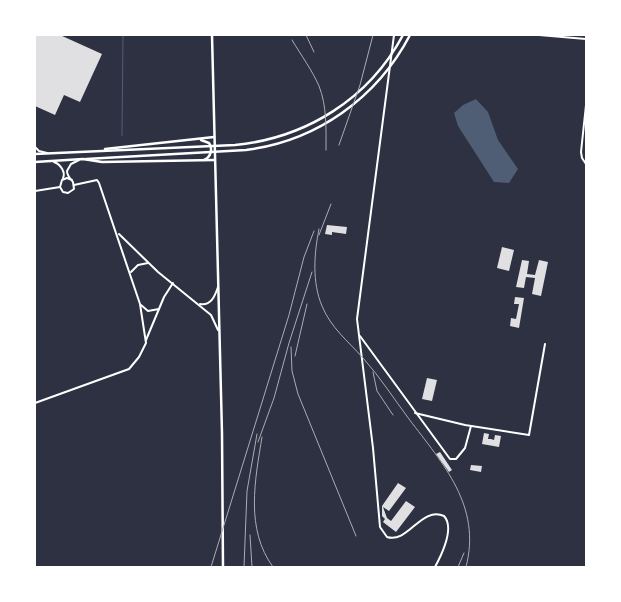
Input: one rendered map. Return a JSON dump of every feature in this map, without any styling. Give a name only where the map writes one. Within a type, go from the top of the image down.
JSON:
[{"type":"main road","points":[[212,35],[214,160],[220,337],[223,567]]},
{"type":"main road","points":[[35,154],[235,145],[266,140],[315,123],[346,103],[382,66],[402,35]]},
{"type":"main road","points":[[35,162],[257,149],[279,144],[318,129],[350,108],[388,70],[410,35]]},
{"type":"main road","points":[[83,151],[214,137]]},
{"type":"main road","points":[[195,139],[206,141],[210,145],[211,151],[207,159],[195,161]]},
{"type":"main road","points":[[85,159],[102,162],[214,160]]},
{"type":"street","points":[[394,35],[357,309],[357,319],[380,527],[388,537],[397,538],[428,516],[438,514],[444,516],[448,522],[448,532],[435,567]]},
{"type":"street","points":[[539,35],[586,39]]},
{"type":"street","points":[[586,105],[581,152],[582,158],[586,164]]},
{"type":"street","points":[[35,148],[42,152],[50,153]]},
{"type":"street","points":[[47,161],[56,163],[61,167],[64,175],[60,187],[63,192],[68,193],[72,191],[74,185],[67,174],[69,166],[74,162],[85,159]]},
{"type":"street","points":[[62,180],[66,178],[72,180]]},
{"type":"street","points":[[74,185],[98,181],[131,272],[140,304],[146,341]]},
{"type":"street","points":[[35,190],[60,187]]},
{"type":"street","points":[[117,232],[148,263],[211,314],[216,323],[220,337]]},
{"type":"street","points":[[131,272],[138,265],[148,263]]},
{"type":"street","points":[[35,404],[129,369],[139,357],[164,297],[173,284]]},
{"type":"street","points":[[199,304],[206,304],[212,301],[218,286]]},
{"type":"street","points":[[140,304],[148,311],[159,309]]},
{"type":"street","points":[[360,336],[450,459],[456,459],[465,448],[471,426]]},
{"type":"street","points":[[416,413],[471,426],[529,435],[545,344]]},
{"type":"water","points":[[476,99],[488,112],[498,140],[518,169],[509,183],[494,182],[458,126],[454,113],[463,105]]},
{"type":"building","points":[[35,35],[60,35],[102,54],[80,102],[64,95],[55,115],[35,106]]},
{"type":"building","points":[[327,225],[347,227],[346,234],[332,232],[332,235],[325,234]]},
{"type":"building","points":[[502,247],[514,250],[509,271],[497,268]]},
{"type":"building","points":[[522,260],[529,261],[527,274],[535,275],[539,260],[548,262],[541,296],[532,294],[535,278],[526,277],[524,288],[516,287]]},
{"type":"building","points":[[515,297],[524,298],[519,328],[510,326],[511,318],[516,319],[519,304],[514,304]]},
{"type":"building","points":[[427,378],[437,380],[432,401],[422,399]]},
{"type":"building","points":[[484,433],[489,434],[488,439],[494,440],[495,435],[501,436],[499,447],[482,444]]},
{"type":"building","points":[[440,452],[452,470],[449,472],[436,454]]},
{"type":"building","points":[[471,465],[482,466],[481,472],[470,470]]},
{"type":"building","points":[[398,483],[406,488],[389,511],[383,507],[387,518],[391,521],[406,501],[415,507],[396,532],[383,522],[385,519],[382,516],[382,506]]},
{"type":"waterway","points":[[122,136],[123,35]]},
{"type":"railway","points":[[306,35],[314,52]]},
{"type":"railway","points":[[339,145],[360,85],[373,35]]},
{"type":"railway","points":[[292,40],[313,74],[322,94],[326,118],[326,150]]},
{"type":"railway","points":[[319,235],[331,204]]},
{"type":"railway","points":[[319,229],[316,248],[315,278],[322,306],[335,328],[381,380],[446,470],[456,487],[464,505],[469,524],[470,545],[466,567]]},
{"type":"railway","points":[[211,567],[289,315],[304,257],[314,231]]},
{"type":"railway","points":[[258,442],[274,398],[289,343],[312,272]]},
{"type":"railway","points":[[295,356],[307,304]]},
{"type":"railway","points":[[291,347],[292,371],[298,394],[356,536]]},
{"type":"railway","points":[[373,372],[377,391],[393,415]]},
{"type":"railway","points":[[244,567],[247,491],[257,434]]},
{"type":"railway","points":[[262,437],[255,487],[255,521],[258,537],[264,552],[273,567]]},
{"type":"railway","points":[[250,535],[252,567]]},
{"type":"railway","points":[[458,567],[464,553]]}]
